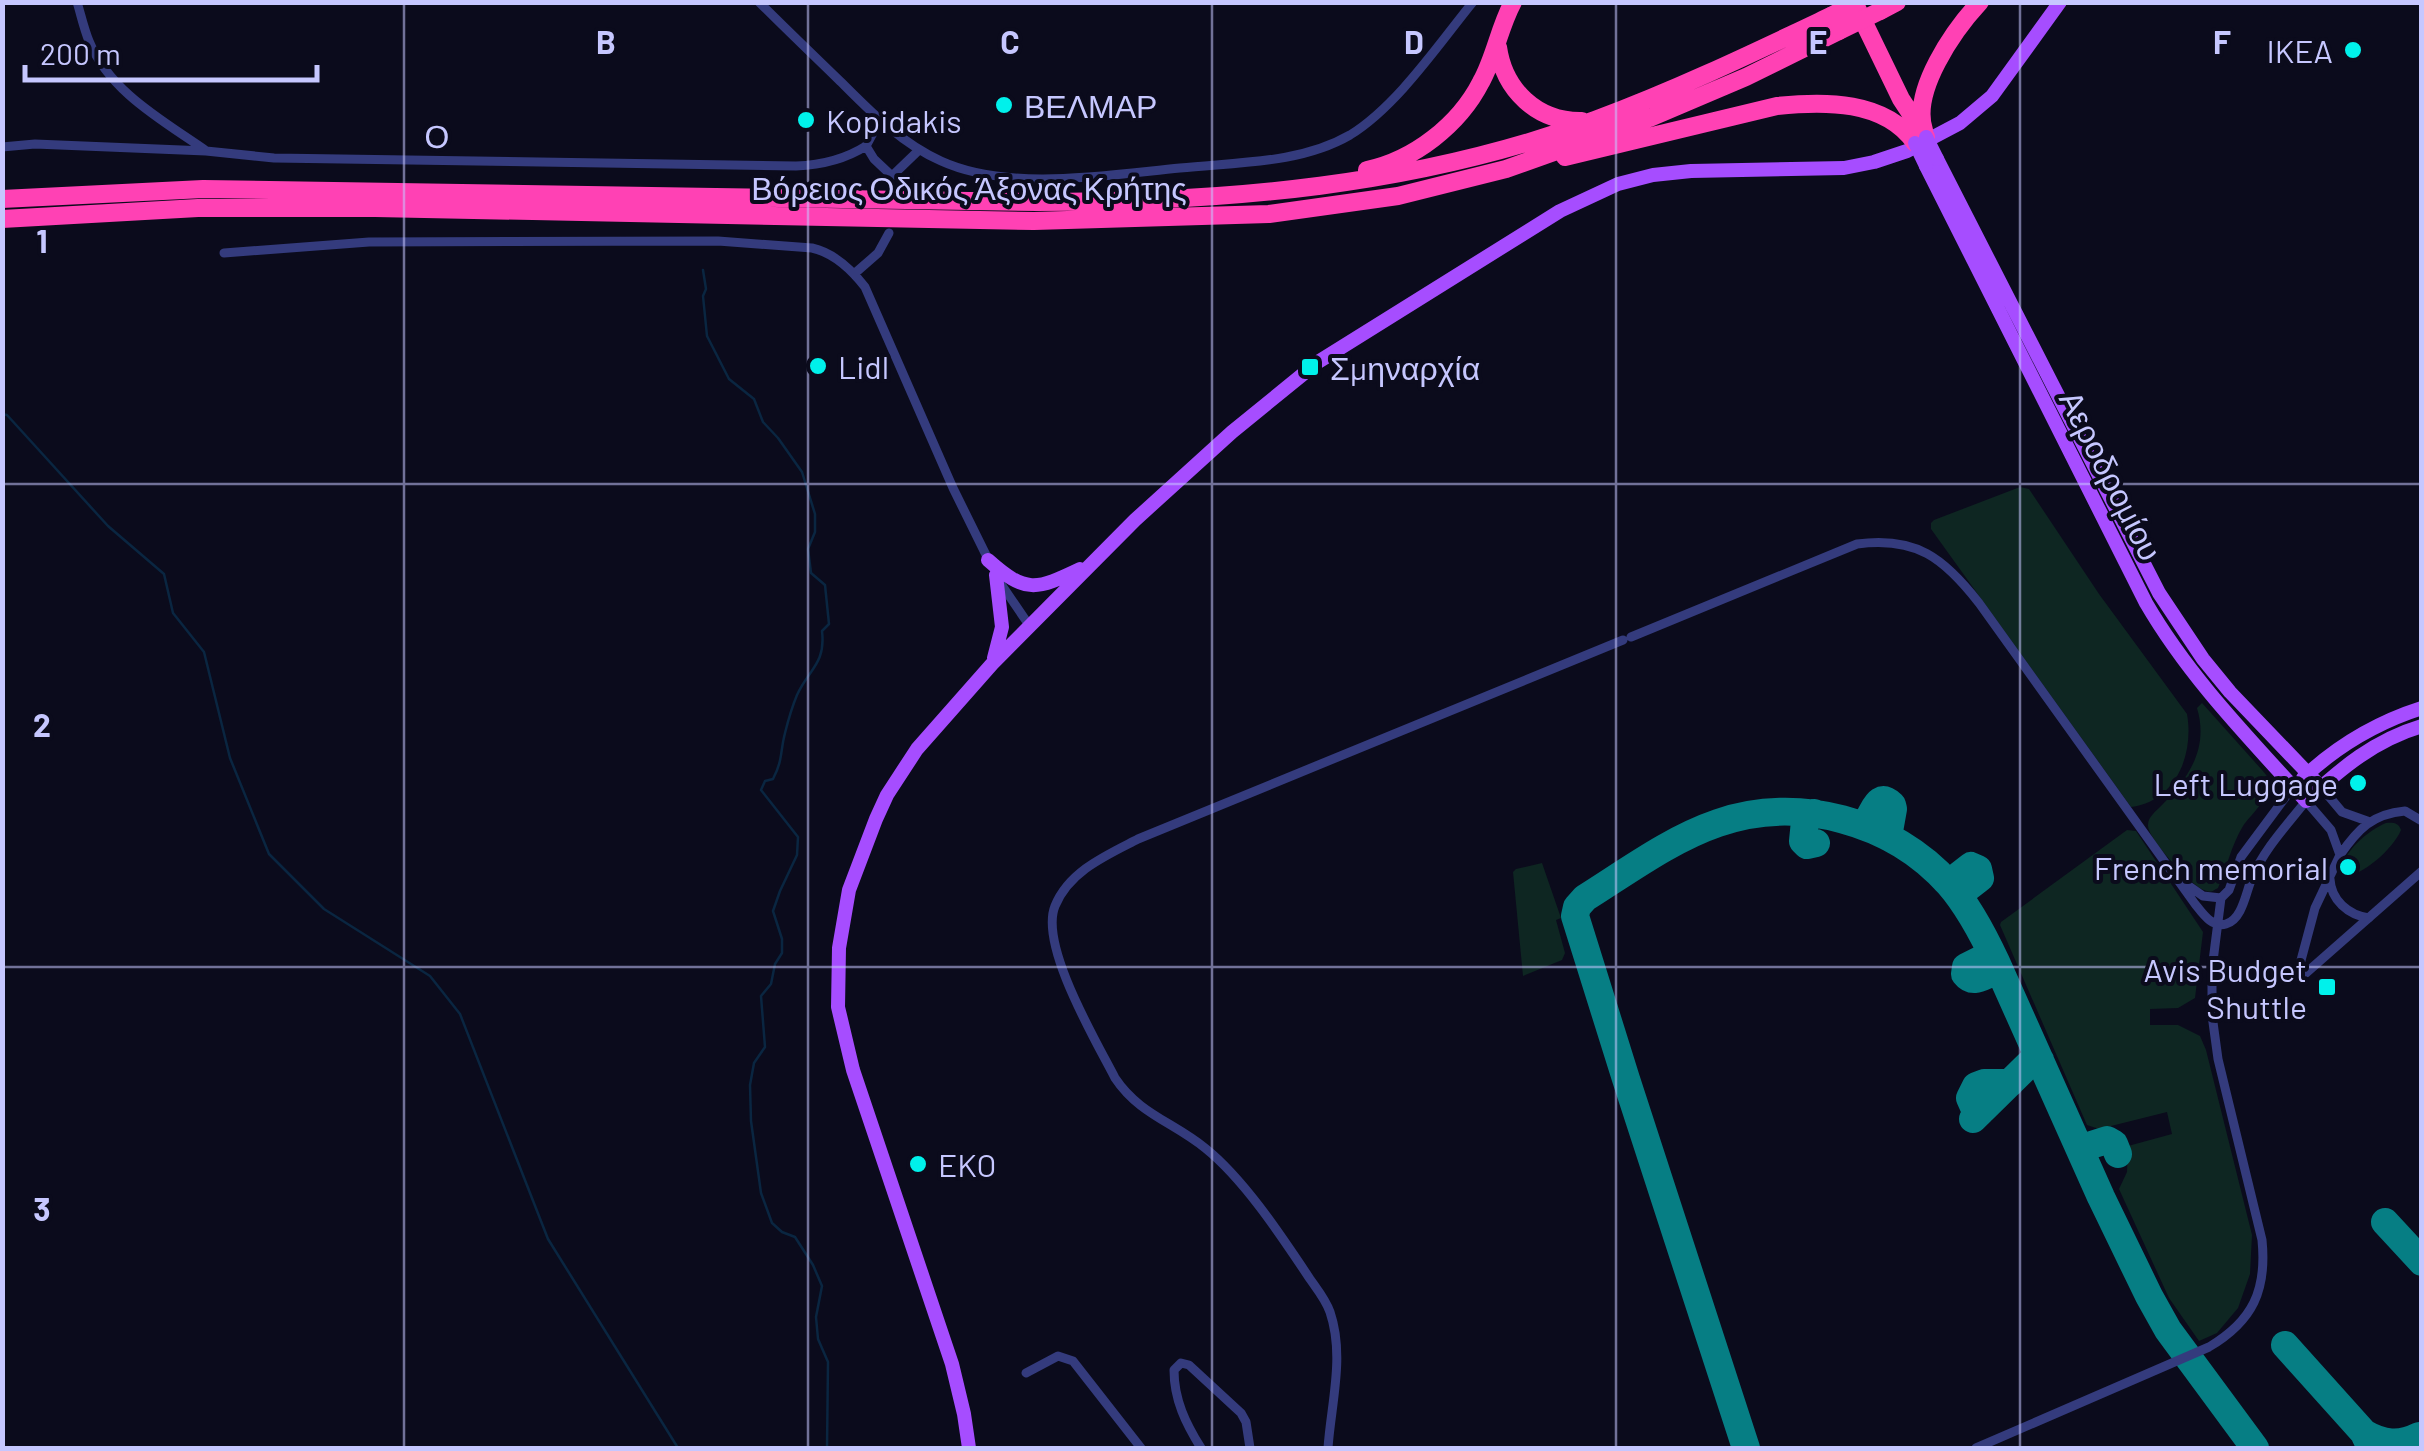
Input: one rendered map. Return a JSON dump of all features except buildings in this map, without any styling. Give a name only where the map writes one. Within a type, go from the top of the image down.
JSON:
[{"type":"highway","points":[[1167,200],[1346,175],[1406,156],[1438,135],[1464,110],[1482,81],[1513,2]]},
{"type":"highway","points":[[1856,2],[1917,133]]},
{"type":"highway","name":"Βόρειος Οδικός Άξονας Κρήτης","points":[[2,219],[198,208],[276,208],[1034,222],[1269,214],[1338,206],[1398,196],[1506,169],[1652,117],[1746,77],[1835,24],[1856,2]]},
{"type":"highway","points":[[1917,133],[1924,98],[1945,48],[1980,2]]},
{"type":"highway","name":"Βόρειος Οδικός Άξονας Κρήτης","points":[[2,199],[203,188],[905,201],[1235,196],[1394,174],[1527,143],[1594,121],[1835,24],[1888,7]]},
{"type":"highway","points":[[1497,42],[1501,67],[1524,100],[1558,119],[1594,121]]},
{"type":"highway","points":[[1506,169],[1794,104],[1842,105],[1917,133]]},
{"type":"main road","points":[[969,1448],[952,1364],[848,1051],[838,1007],[844,910],[857,865],[888,794],[917,749],[992,664],[1090,564],[1204,456],[1318,362],[1484,257],[1584,198],[1618,184],[1653,175],[1714,170],[1844,168],[1874,162],[1917,133],[1960,123],[1992,96],[2060,2]]},
{"type":"main road","name":"Αεροδρομίου","points":[[1917,133],[2108,530],[2162,631],[2220,707],[2306,801]]},
{"type":"main road","name":"Αεροδρομίου","points":[[1932,162],[2008,292],[2160,593],[2230,692],[2321,786]]},
{"type":"main road","points":[[988,560],[1008,578],[1028,586],[1049,583],[1090,564]]},
{"type":"main road","points":[[992,664],[1002,627],[996,575]]},
{"type":"main road","points":[[2293,787],[2354,739],[2422,708]]},
{"type":"main road","points":[[2306,801],[2363,752],[2422,726]]},
{"type":"street","name":"Ο","points":[[77,2],[89,42],[116,82],[135,101],[206,150],[274,158],[796,166],[828,163],[866,146]]},
{"type":"street","points":[[759,2],[880,120],[919,150],[979,173],[1070,178],[1267,160],[1304,154],[1349,135],[1397,94],[1474,2]]},
{"type":"street","points":[[880,120],[866,146],[892,182],[919,150]]},
{"type":"street","points":[[2,147],[36,144],[206,150]]},
{"type":"street","points":[[854,274],[878,254],[889,233]]},
{"type":"street","points":[[224,253],[369,242],[718,241],[820,250],[837,259],[865,287],[953,488],[996,575],[1029,625]]},
{"type":"street","points":[[1328,1448],[1336,1385],[1330,1311],[1280,1233],[1224,1166],[1200,1144],[1136,1104],[1115,1078],[1056,954],[1051,921],[1056,905],[1076,876],[1096,861],[1138,839],[1857,544],[1886,541],[1922,550],[1944,564],[1979,603],[2210,920],[2219,924],[2237,916],[2258,866],[2306,801],[2331,830],[2340,855]]},
{"type":"street","points":[[2321,786],[2342,812],[2370,822]]},
{"type":"street","points":[[1976,1448],[2209,1347],[2237,1326],[2253,1305],[2263,1277],[2262,1240],[2218,1059],[2212,1015],[2212,968],[2220,898],[2229,890],[2242,858],[2260,830],[2293,787]]},
{"type":"street","points":[[2422,821],[2405,811],[2388,812],[2350,841],[2315,908],[2300,972],[2306,973],[2422,871]]},
{"type":"street","points":[[2260,830],[2274,840]]},
{"type":"street","points":[[2171,870],[2203,896],[2220,898]]},
{"type":"street","points":[[2330,876],[2337,900],[2353,914],[2369,918]]},
{"type":"street","points":[[1026,1373],[1058,1356],[1072,1361],[1141,1448]]},
{"type":"street","points":[[1202,1448],[1188,1426],[1174,1390],[1174,1370],[1181,1363],[1189,1365],[1241,1414],[1250,1448]]},
{"type":"green space","points":[[2020,487],[2029,489],[2099,594],[2187,714],[2188,744],[2179,773],[2171,785],[2147,803],[2131,807],[1931,529],[1934,520]]},
{"type":"green space","points":[[2202,703],[2265,773],[2269,784],[2263,801],[2239,834],[2218,888],[2210,891],[2190,880],[2171,860],[2154,840],[2148,825],[2194,761],[2200,736],[2197,708]]},
{"type":"green space","points":[[2386,823],[2401,830],[2391,845],[2368,867],[2342,877],[2349,852]]},
{"type":"green space","points":[[2127,830],[2136,831],[2203,932],[2195,998],[2178,1008],[2150,1009],[2150,1025],[2178,1025],[2200,1036],[2252,1235],[2250,1274],[2238,1308],[2217,1333],[2199,1341],[2169,1298],[2119,1189],[2127,1172],[2128,1146],[2172,1134],[2167,1112],[2099,1129],[2087,1125],[2000,925]]},
{"type":"green space","points":[[1542,863],[1561,918],[1556,920],[1565,953],[1562,960],[1523,976],[1513,872]]},
{"type":"waterway","points":[[703,270],[707,336],[729,379],[754,399],[763,422],[802,472],[815,514],[815,532],[808,549],[811,573],[825,585],[829,624],[822,631],[821,651],[795,700],[773,779],[765,781],[761,790],[798,837],[797,855],[773,911],[782,953],[771,984],[761,996],[765,1047],[754,1063],[750,1085],[761,1193],[772,1223],[795,1237],[822,1286],[816,1317],[818,1339],[828,1362],[827,1448]]},
{"type":"waterway","points":[[2,414],[108,526],[164,574],[173,613],[204,652],[230,758],[269,854],[324,909],[430,976],[460,1014],[548,1239],[678,1448]]},
{"type":"taxiway","points":[[1862,825],[1878,803],[1886,801],[1893,809],[1888,837]]},
{"type":"taxiway","points":[[1746,1448],[1575,916],[1585,898],[1683,838],[1718,823],[1780,812],[1843,819],[1872,830],[1926,862],[1956,893],[1991,952],[2149,1296],[2168,1330],[2255,1448]]},
{"type":"taxiway","points":[[1814,813],[1805,821],[1803,841],[1807,845],[1816,843]]},
{"type":"taxiway","points":[[1946,881],[1971,866],[1978,869],[1980,878],[1960,897]]},
{"type":"taxiway","points":[[1996,962],[1986,957],[1966,967],[1965,974],[1977,979],[2000,971]]},
{"type":"taxiway","points":[[1973,1119],[2033,1060],[2040,1060]]},
{"type":"taxiway","points":[[1982,1110],[1974,1107],[1970,1098],[1976,1086],[2010,1083]]},
{"type":"taxiway","points":[[2081,1152],[2107,1140],[2114,1144],[2118,1154]]},
{"type":"taxiway","points":[[2385,1222],[2422,1262]]},
{"type":"taxiway","points":[[2285,1345],[2364,1433],[2371,1448]]},
{"type":"taxiway","points":[[2364,1433],[2391,1442],[2419,1436]]},
{"type":"place","name":"IKEA","points":[[2353,50]]},
{"type":"place","name":"ΒΕΛΜΑΡ","points":[[1004,105]]},
{"type":"place","name":"Kopidakis","points":[[806,120]]},
{"type":"place","name":"Lidl","points":[[818,366]]},
{"type":"place","name":"Σμηναρχία","points":[[1310,367]]},
{"type":"place","name":"Left Luggage","points":[[2358,783]]},
{"type":"place","name":"French memorial","points":[[2348,867]]},
{"type":"place","name":"Avis Budget Shuttle","points":[[2327,987]]},
{"type":"place","name":"EKO","points":[[918,1164]]}]
